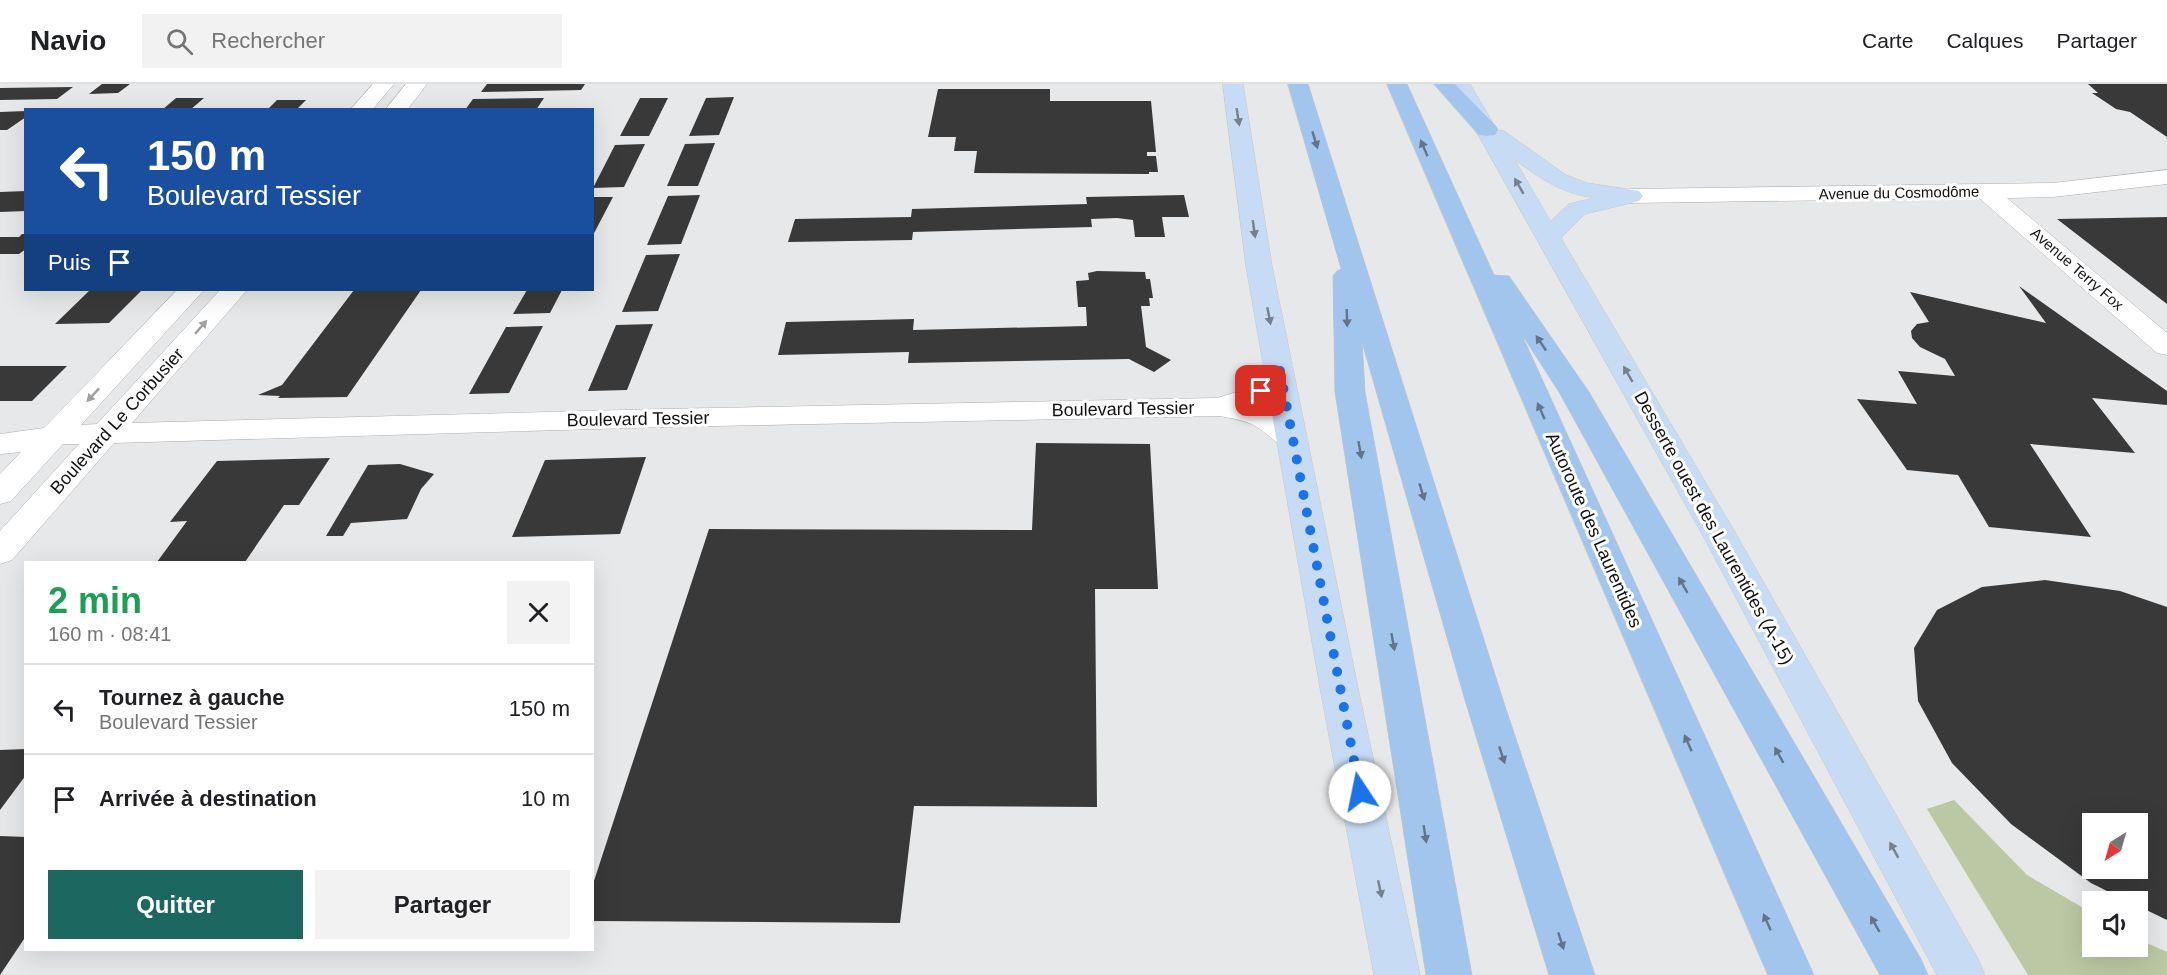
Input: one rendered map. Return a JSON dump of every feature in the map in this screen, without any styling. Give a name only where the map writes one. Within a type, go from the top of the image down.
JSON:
[{"type":"highway","points":[[1298,84],[1484,700],[1572,975]]},
{"type":"highway","name":"Autoroute des Laurentides","points":[[1397,84],[1791,975]]},
{"type":"highway","points":[[1444,84],[1487,130]]},
{"type":"highway","points":[[1448,202],[1574,392],[1905,975]]},
{"type":"highway","points":[[1345,238],[1350,392],[1449,975]]},
{"type":"main road","points":[[1233,84],[1259,266],[1340,693],[1397,975]]},
{"type":"main road","name":"Desserte ouest des Laurentides (A-15)","points":[[1460,84],[1719,534],[1962,975]]},
{"type":"main road","points":[[1487,130],[1558,180],[1593,191],[1631,196]]},
{"type":"main road","points":[[1549,236],[1576,209],[1631,196]]},
{"type":"street","points":[[362,108],[384,84]]},
{"type":"street","points":[[397,108],[417,84]]},
{"type":"street","name":"Avenue du Cosmodôme","points":[[1631,196],[2060,190],[2167,177]]},
{"type":"street","name":"Avenue Terry Fox","points":[[1986,192],[2167,347]]},
{"type":"street","name":"Boulevard Le Corbusier","points":[[0,493],[191,291]]},
{"type":"street","name":"Boulevard Le Corbusier","points":[[0,552],[233,291]]},
{"type":"street","name":"Boulevard Tessier","points":[[1220,407],[1257,394],[1279,366]]},
{"type":"street","name":"Boulevard Tessier","points":[[0,444],[18,443],[55,435],[664,418],[1220,407],[1260,416],[1293,440]]},
{"type":"street","name":"Boulevard Tessier","points":[[0,427],[34,426],[55,435]]},
{"type":"green space","points":[[1954,800],[2027,875],[2082,907],[2082,957],[2148,957],[2148,943],[2167,952],[2167,975],[2028,975],[1927,809]]},
{"type":"building","points":[[102,84],[130,84],[118,93],[89,94]]},
{"type":"building","points":[[487,84],[585,84],[581,90],[481,92]]},
{"type":"building","points":[[2088,84],[2167,84],[2167,137],[2130,112],[2116,109],[2092,93],[2098,93]]},
{"type":"building","points":[[73,87],[57,99],[0,100],[0,88]]},
{"type":"building","points":[[938,89],[1050,89],[1050,101],[1151,101],[1156,152],[1147,152],[1147,156],[1156,156],[1158,172],[1149,172],[1149,174],[974,173],[977,151],[954,151],[956,137],[928,137]]},
{"type":"building","points":[[734,97],[719,135],[689,136],[706,98]]},
{"type":"building","points":[[176,98],[204,98],[192,108],[164,108]]},
{"type":"building","points":[[544,98],[537,108],[466,108],[473,99]]},
{"type":"building","points":[[640,98],[668,98],[649,136],[620,136]]},
{"type":"building","points":[[277,100],[306,100],[298,108],[269,108]]},
{"type":"building","points":[[24,111],[24,118],[7,130],[0,130],[0,112]]},
{"type":"building","points":[[715,143],[698,186],[667,186],[685,144]]},
{"type":"building","points":[[645,144],[624,187],[594,188],[594,186],[615,145]]},
{"type":"building","points":[[24,191],[24,211],[0,212],[0,192]]},
{"type":"building","points":[[700,195],[681,244],[647,245],[668,196]]},
{"type":"building","points":[[1184,195],[1189,217],[1162,217],[1165,237],[1135,237],[1133,220],[1117,218],[1091,219],[1092,227],[913,232],[912,240],[788,242],[795,219],[911,217],[912,209],[1087,204],[1086,197]]},
{"type":"building","points":[[594,197],[613,197],[594,233]]},
{"type":"building","points":[[2167,217],[2167,304],[2057,219]]},
{"type":"building","points":[[24,234],[24,250],[19,254],[0,254],[0,237],[19,237]]},
{"type":"building","points":[[680,254],[658,311],[622,312],[646,255]]},
{"type":"building","points":[[1097,271],[1145,272],[1146,279],[1150,279],[1153,298],[1149,298],[1150,306],[1141,306],[1146,347],[1171,360],[1154,372],[1129,359],[908,363],[909,352],[778,355],[786,322],[914,319],[913,330],[1087,326],[1086,307],[1078,307],[1076,281],[1089,280],[1088,273]]},
{"type":"building","points":[[2019,286],[2167,391],[2167,405],[2092,398],[2135,453],[2030,444],[2091,537],[1989,527],[1958,475],[1907,470],[1857,399],[1917,404],[1898,371],[1955,376],[1945,359],[1920,347],[1912,338],[1911,331],[1917,324],[1929,322],[1910,292],[2046,323]]},
{"type":"building","points":[[89,291],[141,291],[109,323],[55,324]]},
{"type":"building","points":[[353,291],[420,291],[347,397],[278,398],[280,396],[258,395],[282,385]]},
{"type":"building","points":[[526,291],[561,291],[550,313],[513,314]]},
{"type":"building","points":[[653,324],[627,390],[588,391],[616,325]]},
{"type":"building","points":[[543,326],[509,393],[469,394],[506,327]]},
{"type":"building","points":[[0,366],[67,366],[32,401],[0,401]]},
{"type":"building","points":[[1036,443],[1150,444],[1158,589],[1095,589],[1097,807],[914,806],[900,923],[594,921],[594,881],[709,529],[1032,530]]},
{"type":"building","points":[[646,457],[620,534],[512,537],[545,460]]},
{"type":"building","points":[[330,458],[299,505],[284,505],[246,561],[158,561],[187,521],[170,522],[217,461]]},
{"type":"building","points":[[400,464],[434,474],[421,489],[407,519],[351,523],[343,536],[326,536],[368,465]]},
{"type":"building","points":[[2045,580],[2120,591],[2167,607],[2167,920],[2148,911],[2148,891],[2107,891],[2086,879],[2148,879],[2148,813],[2082,813],[2082,876],[2011,824],[1952,763],[1918,701],[1914,648],[1937,610],[1982,587]]},
{"type":"building","points":[[24,749],[24,778],[0,810],[0,750]]},
{"type":"building","points":[[0,836],[24,837],[24,939],[0,975]]},
{"type":"route","points":[[1261,391],[1279,366],[1360,792]]}]
